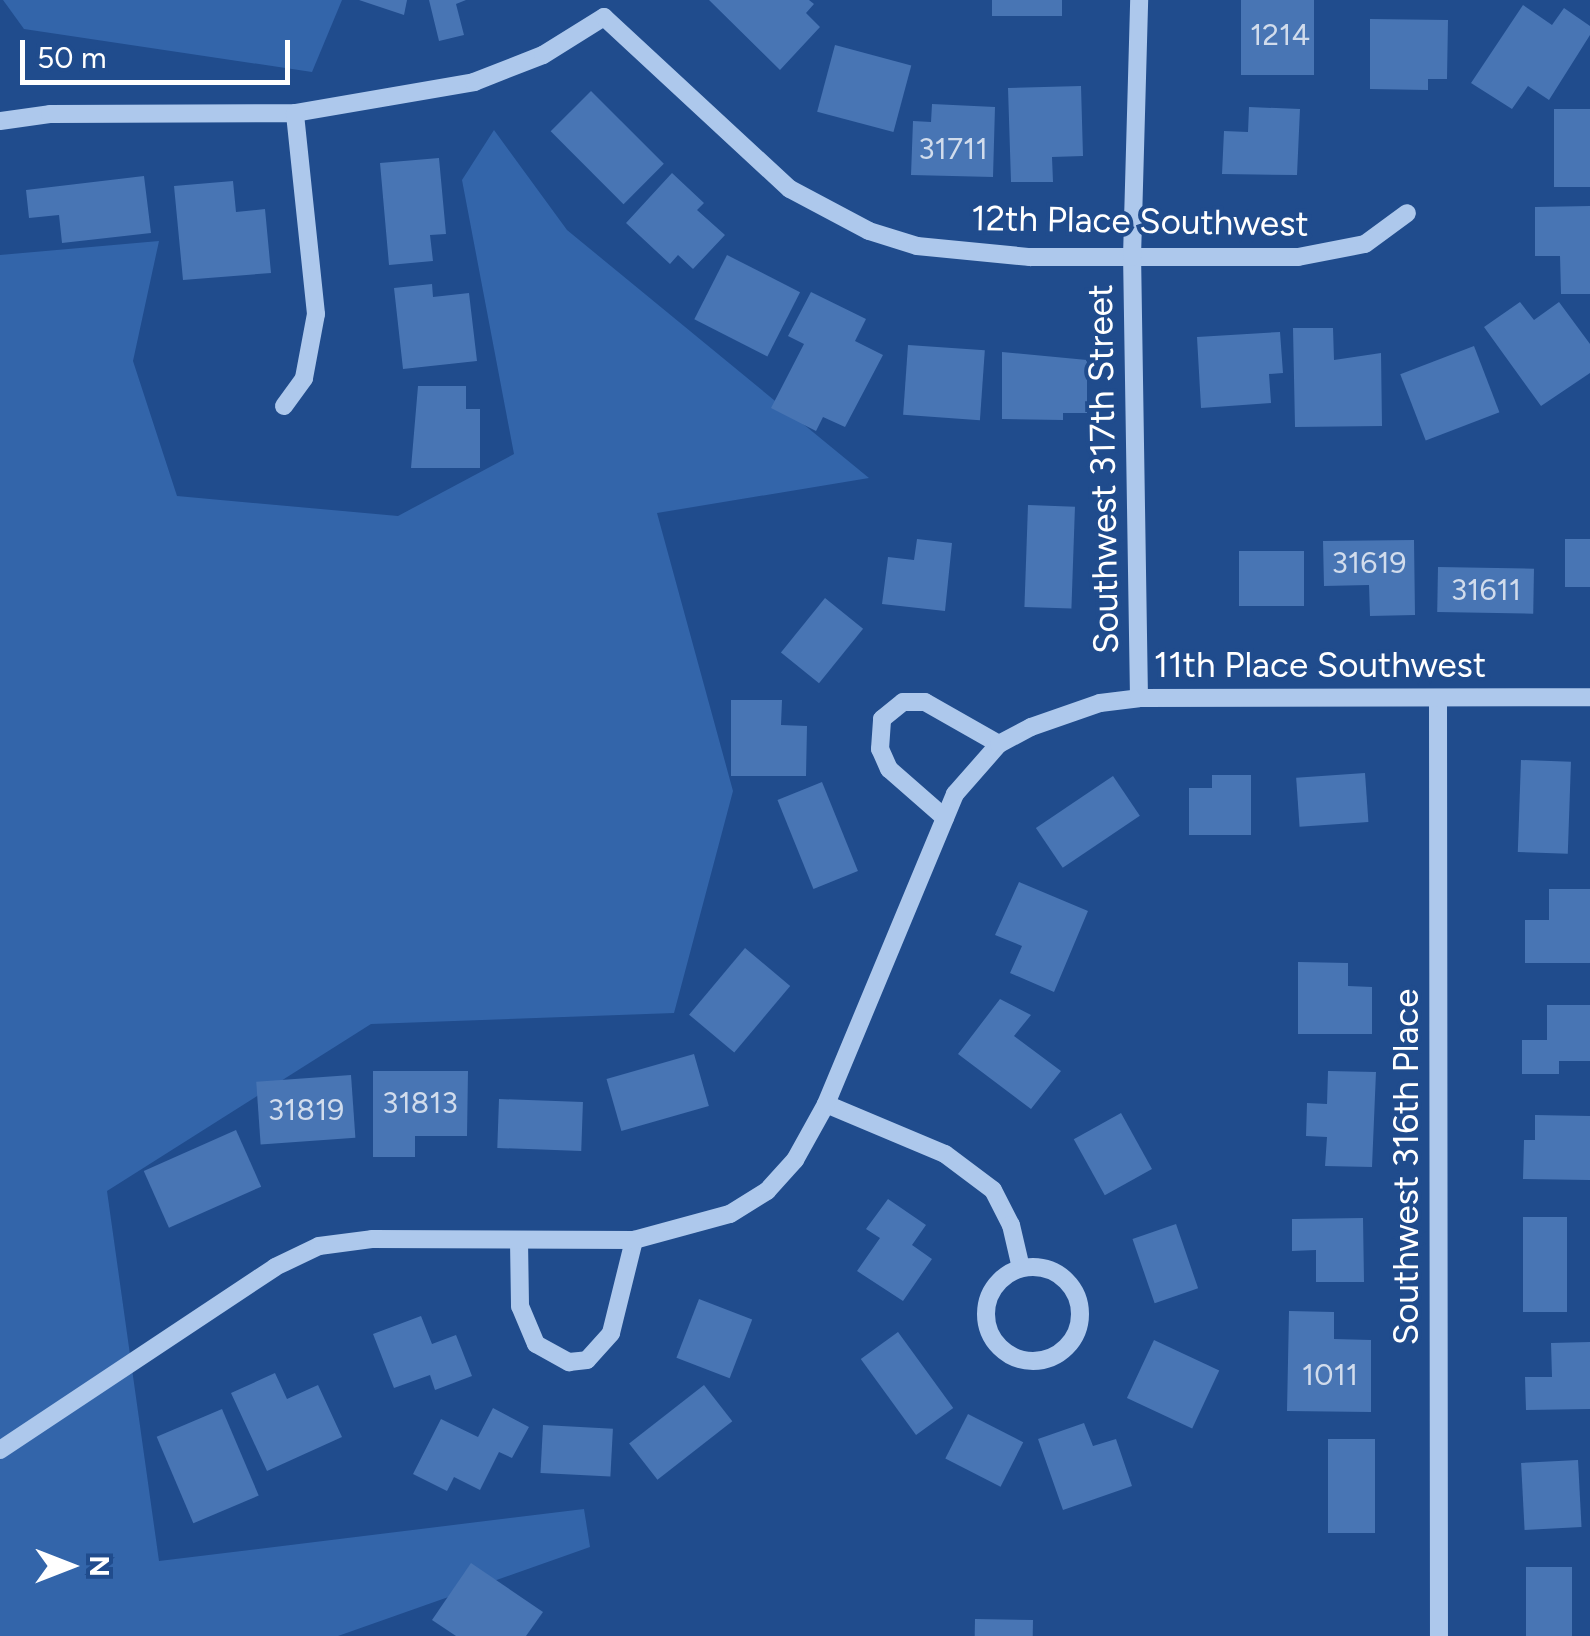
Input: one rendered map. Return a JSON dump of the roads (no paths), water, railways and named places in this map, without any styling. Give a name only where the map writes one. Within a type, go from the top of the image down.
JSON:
[{"type":"street","points":[[0,121],[50,114],[295,113],[474,82],[543,55],[604,17],[614,0]]},
{"type":"street","name":"Southwest 317th Street","points":[[1139,698],[1132,258],[1140,0]]},
{"type":"street","name":"12th Place Southwest","points":[[604,17],[790,188],[870,231],[969,253],[1132,258],[1337,254],[1365,244],[1407,213]]},
{"type":"street","points":[[284,406],[304,378],[316,314],[295,113]]},
{"type":"street","name":"11th Place Southwest","points":[[0,1450],[275,1267],[319,1246],[372,1238],[634,1240],[730,1214],[767,1190],[795,1160],[826,1104],[955,794],[998,744],[1062,714],[1139,698],[1590,696]]},
{"type":"street","name":"Southwest 316th Place","points":[[1438,698],[1439,1636]]},
{"type":"street","points":[[946,818],[889,769],[880,749],[882,719],[903,702],[925,702],[998,744]]},
{"type":"street","points":[[826,1104],[946,1154],[992,1190],[1011,1224],[1021,1268]]},
{"type":"street","points":[[519,1242],[520,1306],[536,1344],[569,1362],[587,1360],[611,1333],[634,1240]]},
{"type":"street","points":[[1036,1267],[1066,1280],[1080,1308],[1073,1338],[1048,1358],[1018,1359],[988,1328],[996,1284],[1021,1268],[1036,1267]]}]
